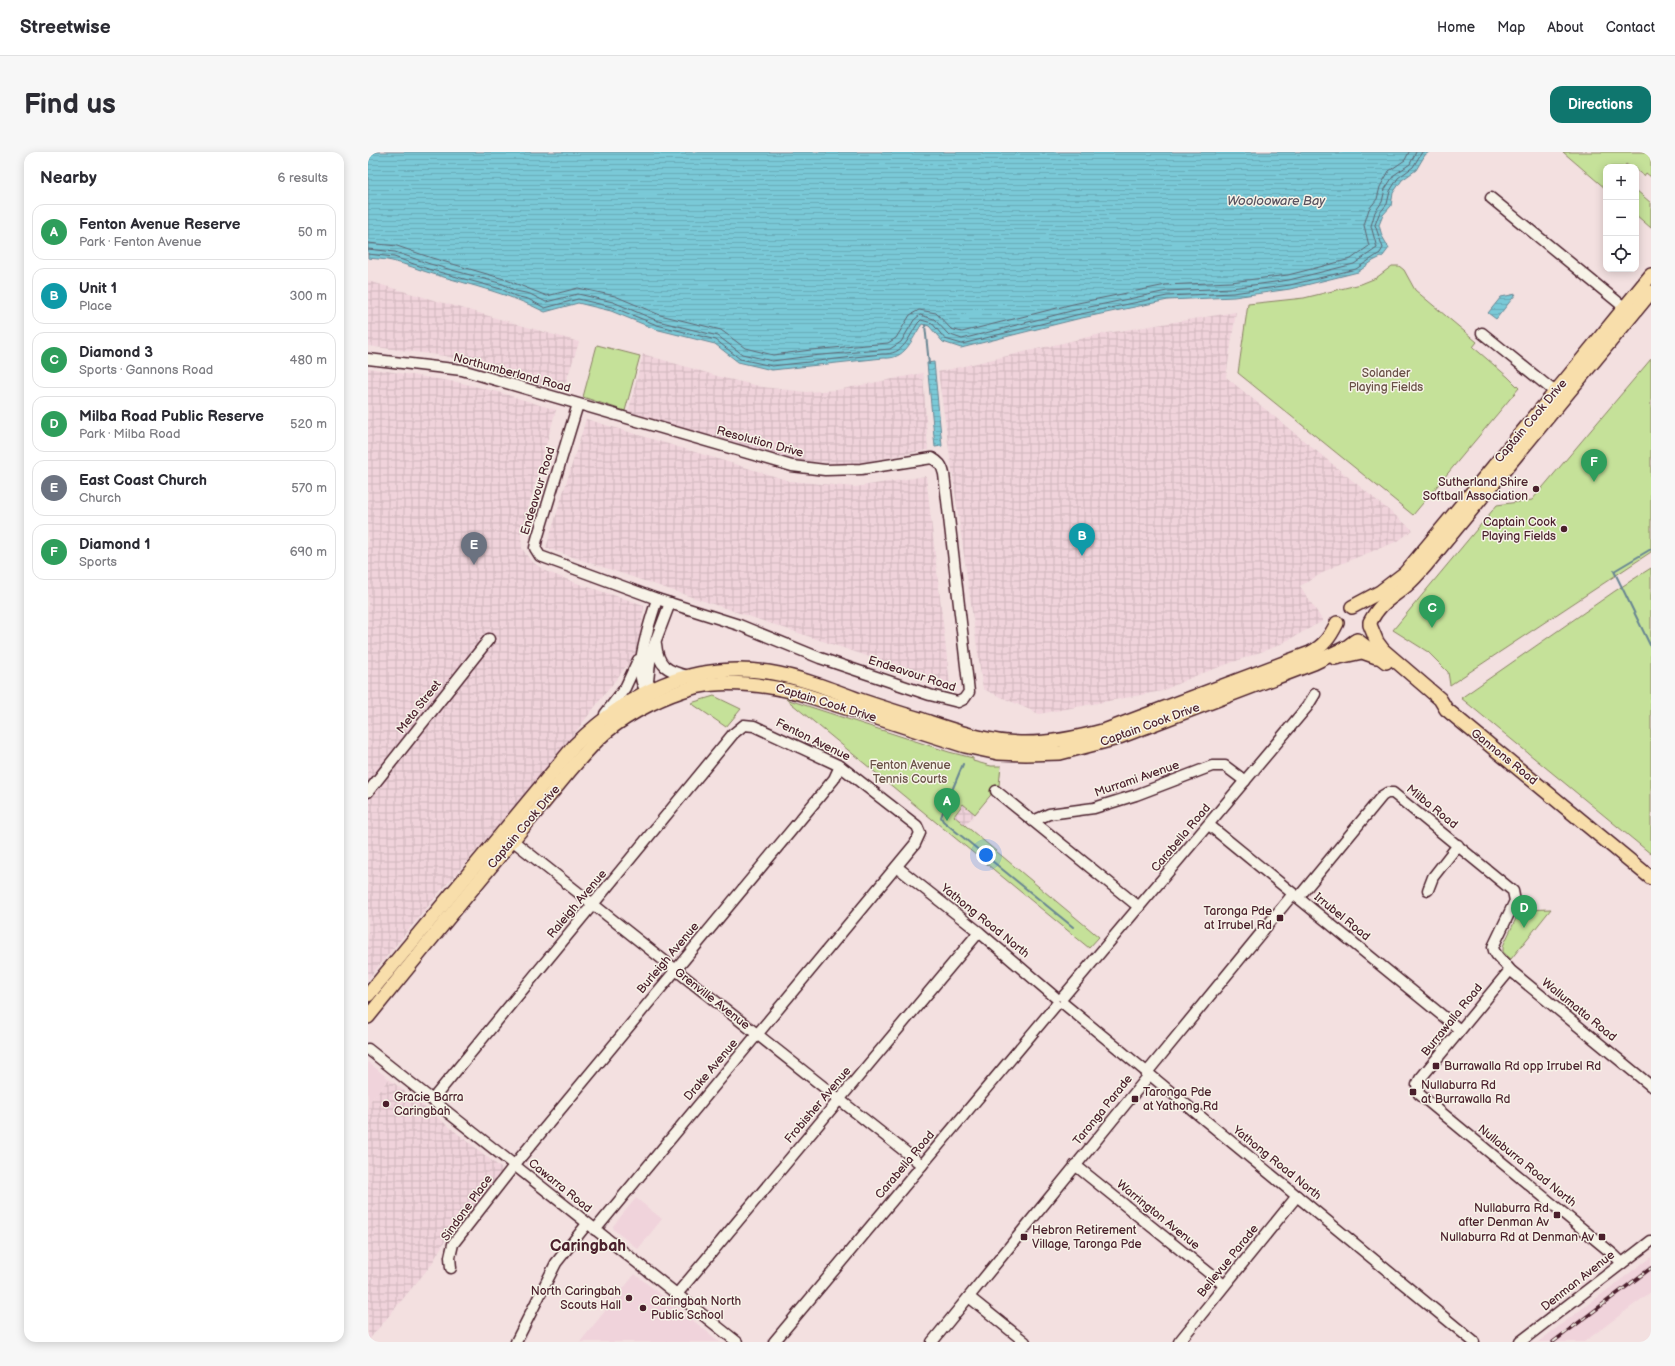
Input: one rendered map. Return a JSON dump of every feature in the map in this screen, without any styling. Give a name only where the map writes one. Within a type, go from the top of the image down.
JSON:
[{"type":"main road","name":"Captain Cook Drive","points":[[1370,623],[1383,602],[1407,585],[1426,565],[1628,311],[1651,275]]},
{"type":"main road","name":"Captain Cook Drive","points":[[1352,607],[1380,592],[1405,572],[1555,392],[1628,311],[1651,292]]},
{"type":"main road","points":[[1356,640],[1368,633],[1370,623],[1368,616],[1364,611],[1352,607],[1342,613],[1337,623],[1343,636],[1347,639],[1356,640],[1385,661],[1436,704],[1446,709]]},
{"type":"main road","name":"Captain Cook Drive","points":[[368,995],[507,837],[591,747],[602,728],[628,701],[647,691],[688,676],[708,672],[769,672],[818,684],[965,734],[1019,743],[1044,743],[1076,738],[1106,730],[1310,653],[1322,646],[1337,623]]},
{"type":"main road","name":"Gannons Road","points":[[1370,623],[1377,642],[1383,650],[1440,699],[1446,709],[1651,878]]},
{"type":"main road","name":"Captain Cook Drive","points":[[602,728],[676,693],[696,687],[721,684],[747,684],[774,687],[799,693],[965,746],[998,753],[1060,753],[1114,740],[1314,663],[1347,647],[1356,640]]},
{"type":"main road","points":[[1314,663],[1362,652],[1385,661]]},
{"type":"main road","name":"Captain Cook Drive","points":[[368,1017],[507,837]]},
{"type":"street","points":[[1491,198],[1628,311]]},
{"type":"street","points":[[1482,333],[1555,392]]},
{"type":"street","name":"Northumberland Road","points":[[368,359],[462,370],[578,404]]},
{"type":"street","name":"Resolution Drive","points":[[578,404],[792,466],[825,470],[861,469],[932,458],[939,462]]},
{"type":"street","name":"Endeavour Road","points":[[578,404],[535,548],[540,556],[657,599],[739,625],[820,658],[930,695],[958,702],[964,699],[969,692],[944,474],[943,467],[939,462]]},
{"type":"street","points":[[657,599],[643,651],[640,675],[643,687],[647,691],[656,693],[676,693]]},
{"type":"street","points":[[647,691],[651,653],[670,603]]},
{"type":"street","points":[[656,638],[658,658],[662,664],[674,672],[688,676]]},
{"type":"street","name":"Meta Street","points":[[368,792],[490,639]]},
{"type":"street","points":[[602,728],[612,707],[625,688],[643,651]]},
{"type":"street","name":"Carabella Road","points":[[774,1342],[1209,825],[1315,694]]},
{"type":"street","name":"Fenton Avenue","points":[[744,725],[754,726],[840,766],[917,826],[920,833]]},
{"type":"street","name":"Raleigh Avenue","points":[[432,1100],[594,905],[733,734],[744,725]]},
{"type":"street","name":"Burleigh Avenue","points":[[514,1166],[834,779],[840,766]]},
{"type":"street","name":"Murrami Avenue","points":[[1033,821],[1053,813],[1089,809],[1122,799],[1212,766],[1225,766],[1245,781]]},
{"type":"street","points":[[996,791],[1139,907]]},
{"type":"street","name":"Milba Road","points":[[1295,896],[1385,794],[1390,793],[1396,795],[1511,888],[1515,895],[1515,901],[1494,945],[1494,952]]},
{"type":"street","name":"Irrubel Road","points":[[1209,825],[1460,1030]]},
{"type":"street","name":"Drake Avenue","points":[[516,1342],[556,1263],[591,1227],[757,1035],[897,867],[915,844],[920,833]]},
{"type":"street","name":"Grenville Avenue","points":[[507,837],[839,1101],[922,1165]]},
{"type":"street","points":[[1428,890],[1433,877],[1458,845]]},
{"type":"street","name":"Yathong Road North","points":[[897,867],[979,932],[1147,1074],[1474,1342]]},
{"type":"street","name":"Taronga Parade","points":[[932,1342],[1146,1079],[1147,1074],[1295,896]]},
{"type":"street","name":"Frobisher Avenue","points":[[677,1294],[979,932]]},
{"type":"street","name":"Wallumatta Road","points":[[1494,952],[1510,970],[1651,1086]]},
{"type":"street","name":"Burrawalla Road","points":[[1417,1088],[1420,1079],[1510,970]]},
{"type":"street","name":"Cawarra Road","points":[[368,1049],[737,1342]]},
{"type":"street","name":"Nullaburra Road North","points":[[1417,1088],[1422,1098],[1616,1256],[1622,1263]]},
{"type":"street","name":"Warrington Avenue","points":[[1075,1165],[1224,1285]]},
{"type":"street","name":"Sindone Place","points":[[451,1268],[450,1257],[453,1244],[514,1166]]},
{"type":"street","name":"Bellevue Parade","points":[[1179,1342],[1297,1196]]},
{"type":"street","name":"Denman Avenue","points":[[1520,1342],[1651,1241]]},
{"type":"street","points":[[969,1297],[1025,1342]]},
{"type":"shaded area","points":[[368,281],[579,342],[563,391],[445,356],[368,346]]},
{"type":"shaded area","points":[[1236,312],[1226,377],[1413,530],[1398,541],[1333,567],[1300,586],[1323,621],[1277,646],[1195,676],[1162,691],[1039,714],[983,689],[938,372],[1101,334]]},
{"type":"shaded area","points":[[643,354],[724,378],[763,387],[806,392],[837,390],[923,373],[928,450],[851,464],[800,461],[628,413]]},
{"type":"shaded area","points":[[368,368],[462,383],[498,392],[556,410],[521,533],[522,548],[530,560],[545,571],[582,585],[644,605],[641,631],[635,655],[543,774],[440,892],[368,979]]},
{"type":"shaded area","points":[[586,419],[790,481],[855,487],[926,476],[950,684],[546,548]]},
{"type":"shaded area","points":[[963,804],[975,814],[965,826],[954,816]]},
{"type":"shaded area","points":[[368,1062],[389,1079],[368,1104]]},
{"type":"shaded area","points":[[389,1079],[501,1168],[502,1173],[445,1241],[431,1265],[368,1341],[368,1104]]},
{"type":"shaded area","points":[[636,1198],[662,1219],[638,1249],[614,1230],[613,1226]]},
{"type":"shaded area","points":[[1651,1257],[1651,1292],[1584,1342],[1538,1342]]},
{"type":"shaded area","name":"Caringbah North Public School","points":[[635,1274],[720,1342],[580,1342]]},
{"type":"green space","points":[[1563,152],[1651,152],[1651,177],[1646,173],[1644,176],[1639,172],[1639,164],[1603,164],[1603,186]]},
{"type":"green space","points":[[1639,193],[1651,203],[1651,228],[1639,218]]},
{"type":"green space","name":"Solander Playing Fields","points":[[1392,266],[1399,266],[1404,270],[1415,290],[1477,342],[1473,347],[1519,388],[1413,515],[1238,373],[1248,304],[1304,298],[1361,284],[1376,278]]},
{"type":"green space","points":[[597,345],[640,356],[625,411],[583,397]]},
{"type":"green space","name":"Captain Cook Playing Fields","points":[[1651,359],[1651,552],[1450,685],[1448,672],[1428,652],[1393,630],[1497,505],[1532,500]]},
{"type":"green space","points":[[1651,568],[1651,854],[1461,698],[1615,591]]},
{"type":"green space","points":[[714,696],[741,709],[726,727],[691,703]]},
{"type":"green space","name":"Fenton Avenue Tennis Courts","points":[[786,699],[949,752],[973,758],[973,761],[991,766],[1001,766],[999,785],[975,814],[963,804],[954,816],[1099,937],[1089,948]]},
{"type":"green space","points":[[1551,909],[1511,959],[1503,952],[1503,946],[1520,910]]},
{"type":"water","name":"Woolooware Bay","points":[[368,152],[1429,152],[1425,155],[1416,170],[1402,180],[1393,193],[1391,206],[1383,215],[1379,225],[1382,236],[1389,248],[1383,256],[1358,272],[1290,289],[1234,297],[1168,300],[1077,319],[961,348],[943,342],[929,326],[922,324],[907,348],[897,356],[891,358],[772,370],[738,362],[715,344],[655,329],[611,311],[578,303],[545,312],[490,290],[397,262],[368,258]]},
{"type":"water","points":[[1516,294],[1496,319],[1488,313],[1501,297]]},
{"type":"water","points":[[934,362],[942,446],[935,447],[927,363]]},
{"type":"waterway","points":[[925,325],[929,364]]},
{"type":"waterway","points":[[1651,549],[1614,571],[1651,647]]},
{"type":"waterway","points":[[963,764],[941,817],[943,821],[1073,927]]},
{"type":"railway","points":[[1553,1342],[1651,1268]]},
{"type":"place","name":"Diamond 1","points":[[1594,482]]},
{"type":"place","name":"Sutherland Shire Softball Association","points":[[1536,489]]},
{"type":"place","name":"Captain Cook Playing Fields","points":[[1564,529]]},
{"type":"place","name":"Unit 1","points":[[1082,556]]},
{"type":"place","name":"East Coast Church","points":[[474,565]]},
{"type":"place","name":"Diamond 3","points":[[1432,628]]},
{"type":"place","name":"Fenton Avenue Reserve","points":[[947,821]]},
{"type":"place","name":"Taronga Pde at Irrubel Rd","points":[[1280,918]]},
{"type":"place","name":"Milba Road Public Reserve","points":[[1524,928]]},
{"type":"place","name":"Burrawalla Rd opp Irrubel Rd","points":[[1436,1066]]},
{"type":"place","name":"Nullaburra Rd at Burrawalla Rd","points":[[1413,1092]]},
{"type":"place","name":"Taronga Pde at Yathong Rd","points":[[1135,1099]]},
{"type":"place","name":"Gracie Barra Caringbah","points":[[386,1104]]},
{"type":"place","name":"Nullaburra Rd after Denman Av","points":[[1557,1215]]},
{"type":"place","name":"Hebron Retirement Village, Taronga Pde","points":[[1024,1237]]},
{"type":"place","name":"Nullaburra Rd at Denman Av","points":[[1602,1237]]},
{"type":"place","name":"North Caringbah Scouts Hall","points":[[629,1298]]},
{"type":"place","name":"Caringbah North Public School","points":[[643,1308]]},
{"type":"district","name":"Caringbah","points":[[588,1246]]}]
